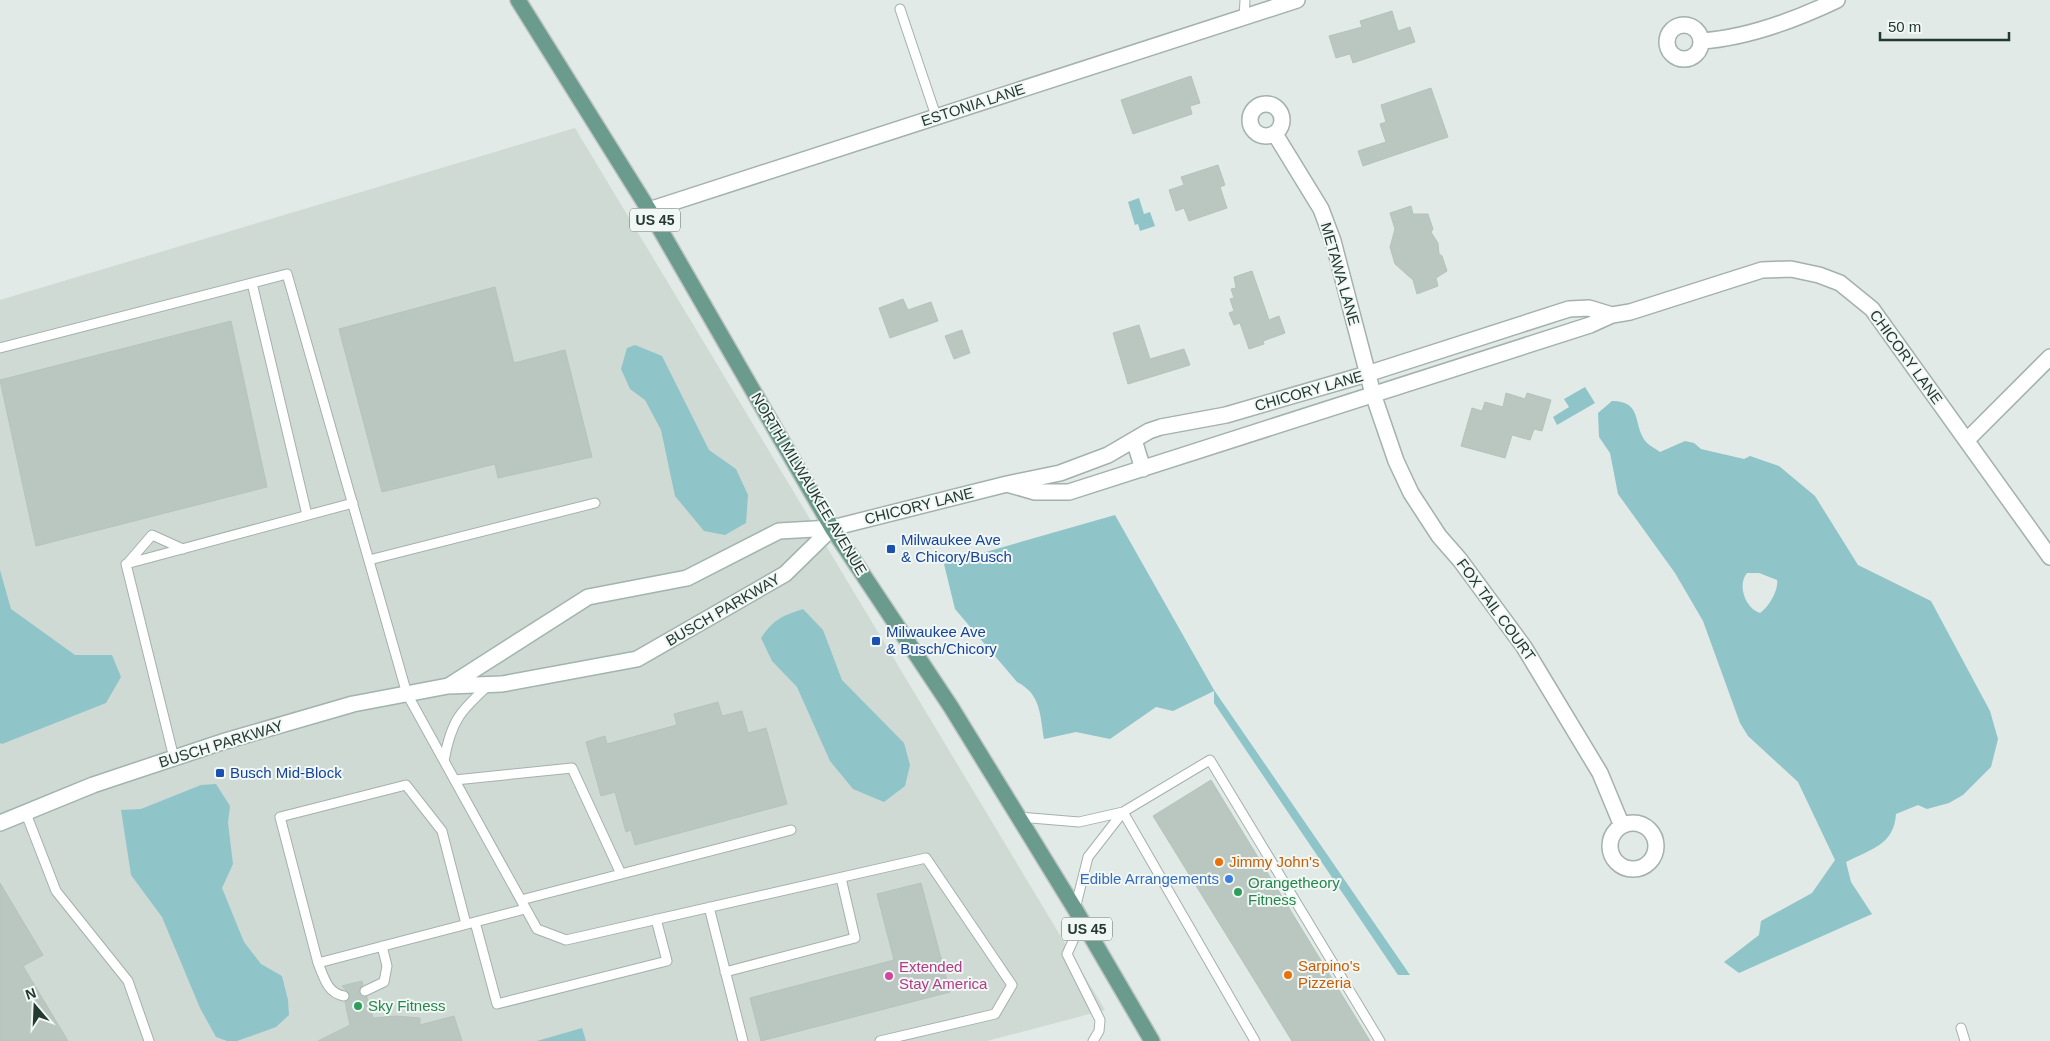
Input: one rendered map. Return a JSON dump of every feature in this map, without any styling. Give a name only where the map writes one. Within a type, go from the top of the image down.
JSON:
[{"type":"main road","name":"NORTH MILWAUKEE AVENUE","points":[[518,0],[648,210],[832,528],[951,707],[1079,915],[1152,1041]]},
{"type":"street","name":"ESTONIA LANE","points":[[648,210],[1297,0]]},
{"type":"street","points":[[1701,41],[1719,40],[1751,32],[1837,0]]},
{"type":"street","name":"METAWA LANE","points":[[1275,134],[1321,209],[1333,241],[1373,394]]},
{"type":"street","name":"CHICORY LANE","points":[[1007,484],[1035,492],[1069,492],[1590,325],[1612,315],[1630,312],[1762,270],[1791,270],[1819,274],[1840,283],[1872,309],[2050,557]]},
{"type":"street","name":"CHICORY LANE","points":[[832,528],[1007,484],[1060,473],[1108,455],[1161,427],[1226,416],[1367,374],[1569,309],[1589,308],[1612,315]]},
{"type":"street","points":[[1967,440],[2050,357]]},
{"type":"street","name":"FOX TAIL COURT","points":[[1373,394],[1396,461],[1411,492],[1439,536],[1460,560],[1529,654],[1600,773],[1622,826]]},
{"type":"street","points":[[1134,440],[1143,469]]},
{"type":"street","name":"BUSCH PARKWAY","points":[[0,823],[93,785],[174,758],[353,704],[448,686],[502,684],[637,659],[785,574],[832,528]]},
{"type":"street","name":"BUSCH PARKWAY","points":[[448,686],[588,597],[687,578],[779,530],[832,528]]},
{"type":"lane","points":[[1244,17],[1245,0]]},
{"type":"lane","points":[[900,9],[936,116]]},
{"type":"lane","points":[[0,348],[287,274],[407,694],[536,929],[566,940],[926,858],[1012,985],[996,1014],[880,1041]]},
{"type":"lane","points":[[252,283],[307,515]]},
{"type":"lane","points":[[126,564],[352,503]]},
{"type":"lane","points":[[368,560],[595,503]]},
{"type":"lane","points":[[126,564],[152,535],[183,549]]},
{"type":"lane","points":[[126,564],[174,758]]},
{"type":"lane","points":[[444,761],[448,735],[461,710],[489,685]]},
{"type":"lane","points":[[1019,817],[1079,822],[1123,812],[1210,760],[1380,1041]]},
{"type":"lane","points":[[455,780],[572,768],[621,874]]},
{"type":"lane","points":[[344,996],[335,994],[327,986],[318,963],[280,817],[406,785],[442,831],[497,1004],[667,961],[656,919]]},
{"type":"lane","points":[[25,812],[56,891],[128,982],[149,1041]]},
{"type":"lane","points":[[1093,1041],[1099,1031],[1100,1020],[1067,954],[1079,915],[1088,857],[1123,812]]},
{"type":"lane","points":[[1123,812],[1254,1041]]},
{"type":"lane","points":[[318,963],[471,923],[523,904],[621,874],[791,830]]},
{"type":"lane","points":[[726,972],[856,938],[841,878]]},
{"type":"lane","points":[[709,907],[743,1041]]},
{"type":"lane","points":[[365,991],[384,982],[387,966],[382,946]]},
{"type":"lane","points":[[1961,1028],[1965,1041]]},
{"type":"shaded area","points":[[575,128],[1105,1010],[987,1041],[0,1041],[0,300]]},
{"type":"water","points":[[1139,198],[1144,214],[1150,212],[1155,226],[1140,231],[1138,224],[1135,225],[1128,202]]},
{"type":"water","points":[[635,345],[662,356],[709,450],[736,469],[748,495],[746,523],[725,535],[704,531],[675,496],[661,430],[645,400],[630,389],[621,369],[627,348]]},
{"type":"water","points":[[1585,387],[1595,403],[1557,425],[1553,417],[1569,407],[1564,399]]},
{"type":"water","points":[[1612,401],[1629,405],[1636,416],[1643,437],[1648,444],[1660,452],[1685,441],[1694,443],[1701,449],[1744,459],[1750,456],[1779,466],[1815,496],[1858,565],[1931,601],[1990,711],[1998,739],[1991,767],[1963,795],[1949,803],[1927,809],[1918,805],[1896,814],[1891,833],[1880,845],[1846,862],[1851,882],[1872,914],[1739,973],[1724,962],[1759,935],[1761,921],[1812,893],[1835,860],[1798,782],[1748,736],[1740,723],[1703,621],[1675,573],[1618,494],[1610,453],[1599,437],[1598,413]],"holes":[[[1747,573],[1759,573],[1777,580],[1772,598],[1760,613],[1750,606],[1743,590],[1744,578]]]},
{"type":"water","points":[[1115,515],[1214,690],[1410,975],[1398,975],[1214,703],[1214,691],[1173,711],[1156,707],[1110,739],[1076,732],[1044,739],[1038,706],[1031,693],[1017,682],[955,609],[944,564]]},
{"type":"water","points":[[0,570],[11,609],[75,655],[112,655],[121,677],[106,703],[2,744],[0,743]]},
{"type":"water","points":[[803,609],[823,630],[842,680],[904,743],[910,765],[905,786],[884,802],[853,789],[830,761],[797,687],[772,661],[761,638],[770,626],[779,619]]},
{"type":"water","points":[[216,784],[230,806],[228,823],[233,864],[222,888],[244,942],[261,964],[282,976],[288,1000],[289,1015],[276,1027],[237,1041],[227,1041],[216,1037],[200,1008],[162,917],[131,875],[121,810],[141,809],[201,785]]},
{"type":"water","points":[[582,1028],[586,1041],[537,1041]]},
{"type":"building","points":[[1392,11],[1398,31],[1410,27],[1415,42],[1353,63],[1350,54],[1336,58],[1329,36],[1362,27],[1360,21]]},
{"type":"building","points":[[1191,76],[1200,103],[1190,106],[1192,114],[1133,134],[1121,100]]},
{"type":"building","points":[[1431,88],[1448,137],[1363,166],[1358,151],[1386,142],[1380,124],[1386,122],[1381,105]]},
{"type":"building","points":[[1218,165],[1225,185],[1220,187],[1227,208],[1189,221],[1184,208],[1176,211],[1169,190],[1184,185],[1181,177]]},
{"type":"building","points":[[1411,206],[1413,214],[1428,214],[1433,229],[1431,232],[1438,243],[1439,254],[1442,256],[1447,271],[1436,278],[1438,286],[1417,294],[1413,280],[1395,264],[1390,247],[1395,229],[1390,213]]},
{"type":"building","points":[[1252,271],[1269,320],[1279,316],[1285,333],[1263,341],[1264,344],[1249,349],[1240,323],[1234,325],[1229,313],[1234,311],[1230,299],[1234,298],[1231,289],[1236,288],[1234,277]]},
{"type":"building","points":[[495,287],[514,363],[565,350],[592,457],[498,478],[495,464],[382,492],[339,329]]},
{"type":"building","points":[[903,299],[908,310],[931,302],[938,321],[890,338],[879,308]]},
{"type":"building","points":[[231,321],[267,487],[36,546],[0,380]]},
{"type":"building","points":[[1139,325],[1150,359],[1184,349],[1190,365],[1128,384],[1113,333]]},
{"type":"building","points":[[962,330],[970,353],[954,359],[945,336]]},
{"type":"building","points":[[1506,393],[1525,399],[1527,393],[1551,400],[1542,431],[1534,429],[1530,440],[1512,435],[1505,458],[1461,446],[1472,408],[1482,411],[1485,402],[1503,407]]},
{"type":"building","points":[[718,702],[722,716],[742,711],[748,733],[766,728],[787,804],[635,845],[631,830],[626,832],[615,792],[601,796],[586,742],[605,736],[607,744],[677,725],[674,714]]},
{"type":"building","points":[[1211,780],[1370,1041],[1292,1041],[1153,816]]},
{"type":"building","points":[[0,883],[43,955],[23,966],[68,1041],[0,1041]]},
{"type":"building","name":"Extended Stay America","points":[[921,883],[950,992],[761,1041],[750,998],[894,960],[877,894]]},
{"type":"building","name":"Sky Fitness","points":[[362,981],[363,985],[359,993],[367,997],[373,1018],[396,1016],[420,1018],[420,1025],[454,1016],[462,1041],[318,1041],[350,1025],[345,1002],[350,995],[342,986]]},
{"type":"place","name":"Milwaukee Ave & Chicory/Busch","points":[[891,549]]},
{"type":"place","name":"Milwaukee Ave & Busch/Chicory","points":[[876,641]]},
{"type":"place","name":"Busch Mid-Block","points":[[220,773]]},
{"type":"place","name":"Jimmy John's","points":[[1219,862]]},
{"type":"place","name":"Edible Arrangements","points":[[1229,879]]},
{"type":"place","name":"Orangetheory Fitness","points":[[1238,892]]},
{"type":"place","name":"Sarpino's Pizzeria","points":[[1288,975]]},
{"type":"place","name":"Extended Stay America","points":[[889,976]]},
{"type":"place","name":"Sky Fitness","points":[[358,1006]]}]
